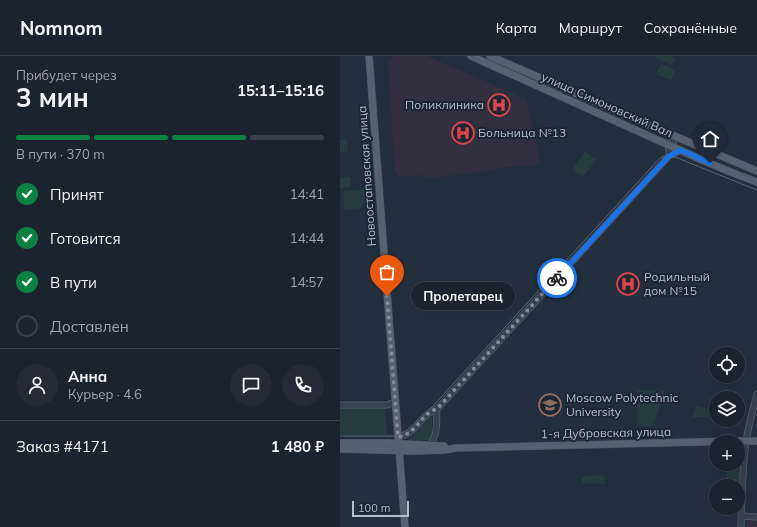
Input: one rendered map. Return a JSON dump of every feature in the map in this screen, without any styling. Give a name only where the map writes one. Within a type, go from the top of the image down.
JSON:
[{"type":"main road","name":"улица Симоновский Вал","points":[[470,56],[614,121],[757,182]]},
{"type":"main road","name":"улица Симоновский Вал","points":[[490,56],[757,171]]},
{"type":"main road","name":"Новоостаповская улица","points":[[370,58],[405,527]]},
{"type":"main road","name":"1-я Дубровская улица","points":[[398,444],[444,450],[456,448],[757,441]]},
{"type":"main road","points":[[340,443],[398,444]]},
{"type":"main road","name":"1-я Дубровская улица","points":[[398,444],[456,448]]},
{"type":"main road","points":[[340,449],[398,444]]},
{"type":"street","points":[[614,121],[612,115],[614,112],[618,112]]},
{"type":"street","points":[[669,156],[668,143],[671,144],[674,141],[674,138],[671,135]]},
{"type":"street","points":[[398,444],[428,414],[437,409],[669,156],[681,150]]},
{"type":"street","points":[[741,527],[742,485],[746,441],[757,394]]},
{"type":"street","points":[[340,404],[387,405],[395,402]]},
{"type":"street","points":[[437,409],[436,434],[443,446]]},
{"type":"street","points":[[428,445],[436,434]]},
{"type":"street","points":[[741,516],[757,517]]},
{"type":"shaded area","name":"Больница №13","points":[[394,56],[427,56],[526,99],[541,165],[506,167],[480,172],[430,178],[422,175],[397,177],[397,173],[395,173],[388,62]]},
{"type":"shaded area","points":[[748,520],[757,521],[757,527],[747,527]]},
{"type":"green space","points":[[656,56],[672,56],[676,58],[672,65],[655,58]]},
{"type":"green space","points":[[661,64],[676,70],[671,80],[656,74]]},
{"type":"green space","points":[[340,140],[347,140],[348,151],[340,152]]},
{"type":"green space","points":[[585,152],[596,160],[583,177],[572,169]]},
{"type":"green space","points":[[350,177],[351,187],[340,188],[340,178]]},
{"type":"green space","points":[[367,189],[368,201],[358,209],[344,210],[343,191]]},
{"type":"green space","points":[[637,390],[664,391],[654,426],[637,426]]},
{"type":"green space","points":[[696,405],[709,409],[708,417],[692,417]]},
{"type":"green space","points":[[340,406],[385,407],[387,435],[340,435]]},
{"type":"green space","points":[[432,415],[431,439],[408,441]]},
{"type":"green space","points":[[725,471],[739,471],[739,479],[727,479],[727,473]]},
{"type":"green space","points":[[602,475],[605,477],[605,484],[581,483],[582,478],[586,476]]},
{"type":"tram line","points":[[340,436],[398,436],[404,435],[410,431],[660,158],[664,156],[675,157],[757,190]]},
{"type":"way so far","points":[[387,296],[398,437],[408,434],[428,414],[437,409],[557,278]]},
{"type":"place","name":"Поликлиника","points":[[499,105]]},
{"type":"place","name":"Больница №13","points":[[463,133]]},
{"type":"place","name":"Родильный дом №15","points":[[628,284]]},
{"type":"place","name":"Пролетарец","points":[[387,296]]},
{"type":"place","name":"Moscow Polytechnic University","points":[[550,405]]},
{"type":"route","points":[[557,278],[669,156],[681,150],[710,163]]}]
